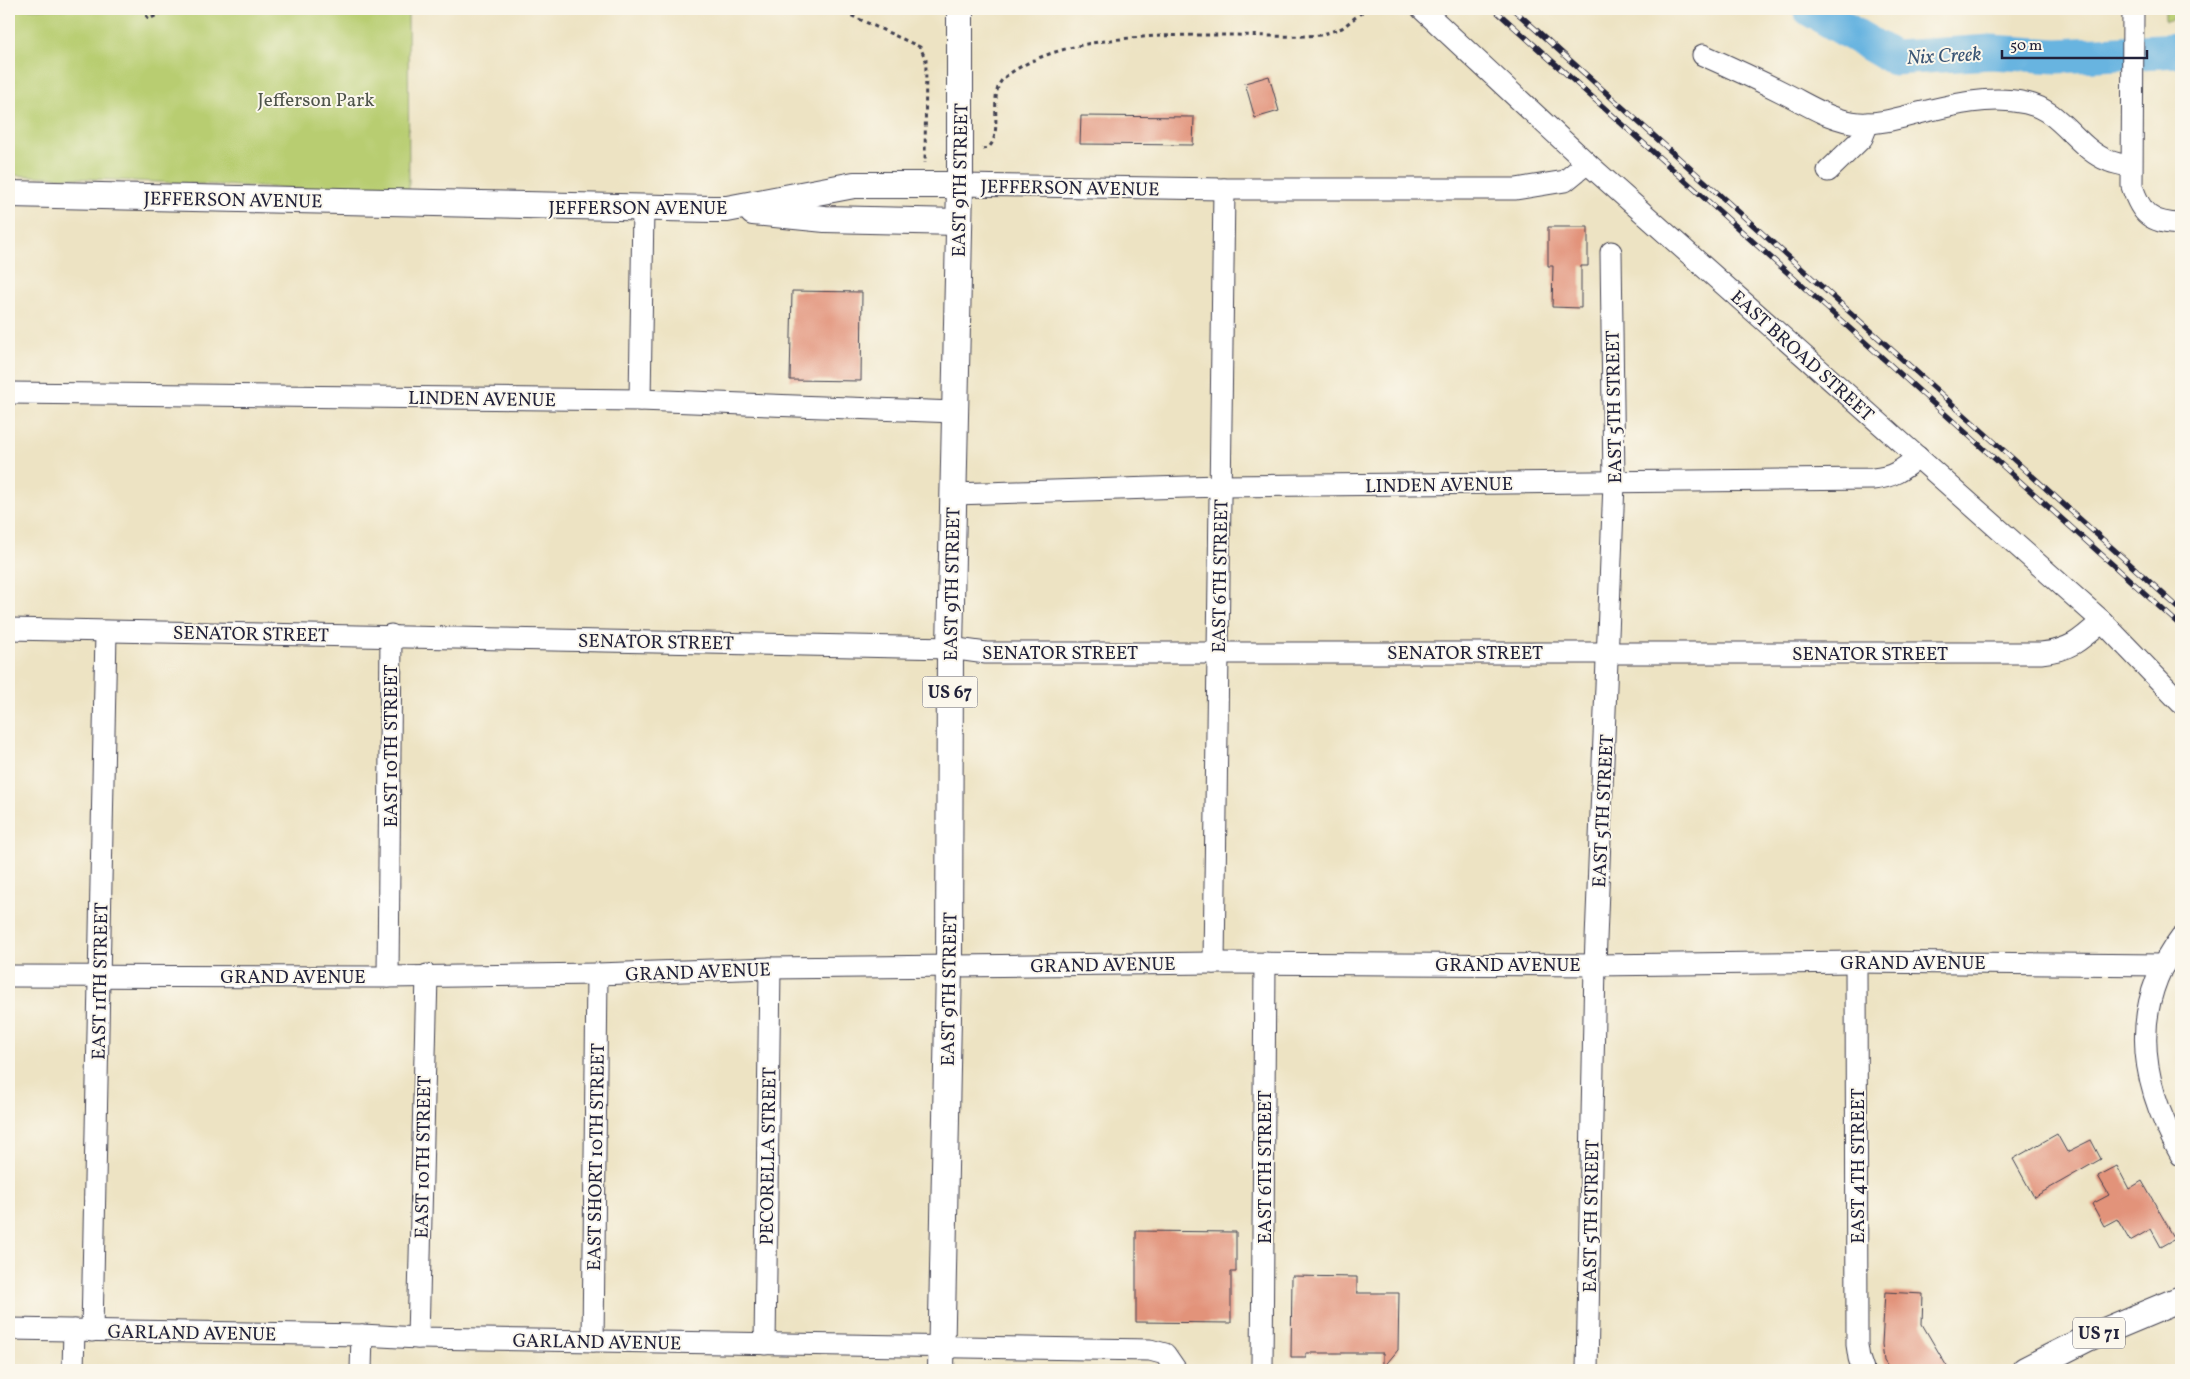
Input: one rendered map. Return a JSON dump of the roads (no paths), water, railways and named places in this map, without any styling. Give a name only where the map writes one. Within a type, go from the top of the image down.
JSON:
[{"type":"main road","name":"EAST 9TH STREET","points":[[941,1358],[949,966],[950,648],[960,185],[960,12]]},
{"type":"main road","name":"JEFFERSON AVENUE","points":[[9,194],[643,209],[727,208],[854,184],[960,185]]},
{"type":"main road","points":[[727,208],[800,218],[959,222]]},
{"type":"main road","name":"US 71","points":[[2025,1370],[2088,1338],[2180,1298]]},
{"type":"street","name":"EAST BROAD STREET","points":[[1422,9],[1587,163],[2102,621],[2181,703]]},
{"type":"street","points":[[2133,9],[2132,186],[2142,212],[2158,220],[2181,224]]},
{"type":"street","points":[[1703,55],[1781,91],[1832,118],[1858,123],[1878,123],[1946,106],[1978,101],[2007,100],[2028,103],[2049,112],[2094,152],[2108,161],[2131,166]]},
{"type":"street","points":[[1828,171],[1862,138],[1868,123]]},
{"type":"street","name":"JEFFERSON AVENUE","points":[[960,185],[1224,189],[1516,189],[1565,181],[1587,163]]},
{"type":"street","name":"EAST 6TH STREET","points":[[1214,963],[1224,189]]},
{"type":"street","points":[[640,400],[643,209]]},
{"type":"street","name":"EAST 5TH STREET","points":[[1587,1370],[1595,965],[1609,652],[1614,483],[1611,252]]},
{"type":"street","name":"LINDEN AVENUE","points":[[9,392],[640,400],[955,412]]},
{"type":"street","name":"LINDEN AVENUE","points":[[953,494],[1220,486],[1873,479],[1890,477],[1918,457]]},
{"type":"street","name":"SENATOR STREET","points":[[9,629],[391,635],[950,648],[986,653],[2041,653],[2059,651],[2075,645],[2102,621]]},
{"type":"street","name":"EAST 11TH STREET","points":[[74,1370],[83,1330],[99,975],[106,632]]},
{"type":"street","name":"EAST 10TH STREET","points":[[388,977],[391,635]]},
{"type":"street","points":[[2181,937],[2164,965],[2150,1003],[2145,1041],[2149,1079],[2154,1099],[2181,1154]]},
{"type":"street","name":"GRAND AVENUE","points":[[9,976],[388,977],[597,974],[770,968],[1214,963],[1595,965],[1856,962],[2164,965]]},
{"type":"street","name":"EAST 4TH STREET","points":[[1856,962],[1857,1345],[1863,1370]]},
{"type":"street","name":"EAST 6TH STREET","points":[[1262,1370],[1266,963]]},
{"type":"street","name":"PECORELLA STREET","points":[[765,1344],[770,968]]},
{"type":"street","name":"EAST SHORT 10TH STREET","points":[[593,1341],[597,974]]},
{"type":"street","name":"EAST 10TH STREET","points":[[418,1338],[427,975]]},
{"type":"street","name":"GARLAND AVENUE","points":[[9,1328],[765,1344],[941,1358],[1150,1350],[1165,1354],[1176,1370]]},
{"type":"street","points":[[361,1370],[362,1335]]},
{"type":"waterway","name":"Nix Creek","points":[[1810,9],[1894,58],[1991,52],[2057,56],[2181,50]]},
{"type":"railway","points":[[1494,9],[2181,626]]},
{"type":"railway","points":[[1513,9],[2181,610]]},
{"type":"park label","name":"Jefferson Park","points":[[316,99]]}]
